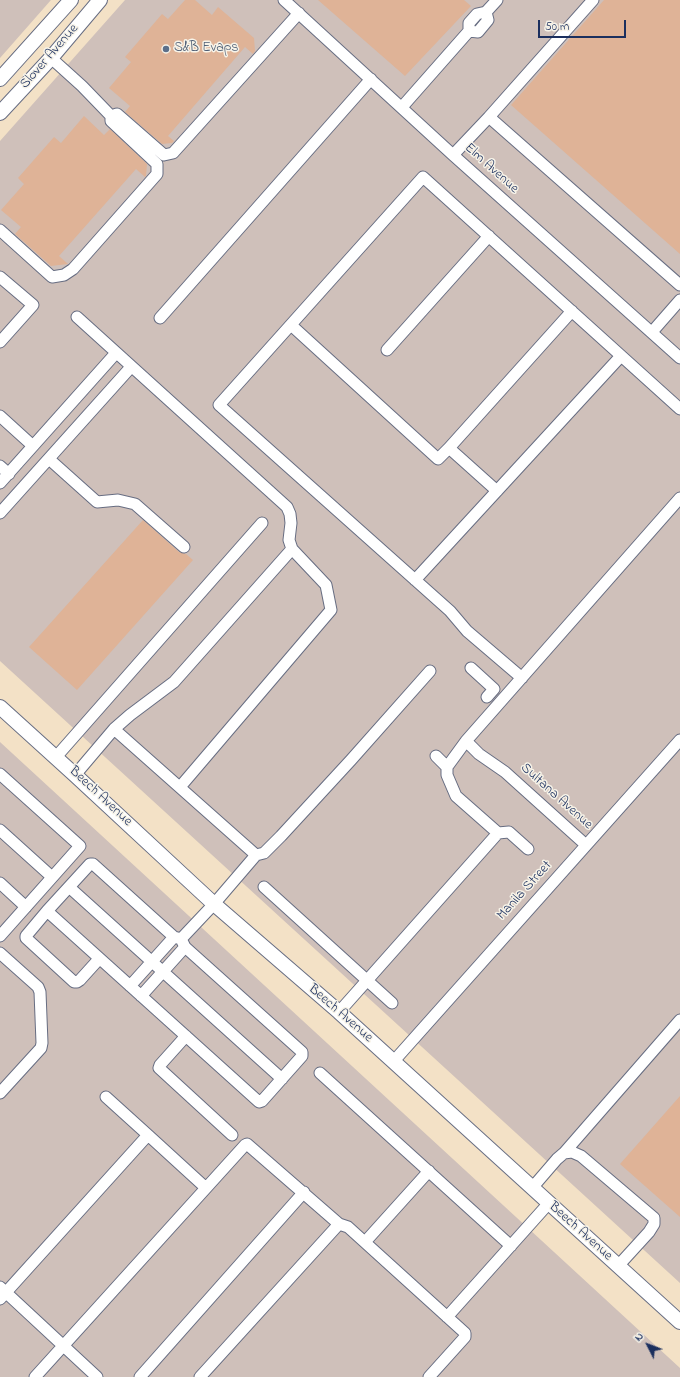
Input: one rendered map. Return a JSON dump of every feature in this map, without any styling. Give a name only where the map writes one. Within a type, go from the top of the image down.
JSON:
[{"type":"main road","name":"Slover Avenue","points":[[0,79],[71,0]]},
{"type":"main road","name":"Slover Avenue","points":[[0,113],[100,0]]},
{"type":"main road","name":"Beech Avenue","points":[[0,706],[214,904],[339,1012],[680,1322]]},
{"type":"street","name":"Elm Avenue","points":[[284,0],[680,358]]},
{"type":"street","points":[[402,107],[469,31],[478,32],[488,20],[486,12],[497,0]]},
{"type":"street","points":[[454,155],[593,0]]},
{"type":"street","points":[[111,116],[117,114],[164,155],[173,153],[299,14]]},
{"type":"street","points":[[0,230],[52,277],[64,275],[73,269],[157,174],[157,164],[111,121],[111,116],[82,86],[50,58]]},
{"type":"street","points":[[160,318],[371,80]]},
{"type":"street","points":[[488,117],[680,285]]},
{"type":"street","points":[[522,678],[467,631],[450,611],[220,405],[423,177],[680,409]]},
{"type":"street","points":[[387,350],[489,236]]},
{"type":"street","points":[[0,277],[33,305],[0,342]]},
{"type":"street","points":[[652,332],[680,300]]},
{"type":"street","points":[[291,325],[438,459],[572,311]]},
{"type":"street","points":[[76,317],[287,507],[290,514],[291,523],[289,540],[292,549],[326,585],[331,610],[180,787]]},
{"type":"street","points":[[0,483],[116,353]]},
{"type":"street","points":[[415,580],[621,356]]},
{"type":"street","points":[[0,513],[132,367]]},
{"type":"street","points":[[0,416],[33,446]]},
{"type":"street","points":[[449,448],[496,491]]},
{"type":"street","points":[[48,459],[97,502],[118,500],[135,504],[184,547]]},
{"type":"street","points":[[0,466],[9,474]]},
{"type":"street","points":[[498,833],[456,796],[447,775],[447,766],[466,741],[680,498]]},
{"type":"street","points":[[56,757],[262,523]]},
{"type":"street","points":[[75,775],[114,729],[130,714],[174,682],[292,549]]},
{"type":"street","points":[[471,668],[494,689],[487,697]]},
{"type":"street","points":[[130,986],[152,962],[180,941],[256,855],[264,852],[281,836],[430,671]]},
{"type":"street","points":[[114,729],[256,855]]},
{"type":"street","name":"Manila Street","points":[[394,1062],[680,740]]},
{"type":"street","name":"Sultana Avenue","points":[[466,741],[479,754],[505,772],[586,845]]},
{"type":"street","points":[[436,756],[447,766]]},
{"type":"street","points":[[0,774],[80,846],[0,936]]},
{"type":"street","points":[[0,830],[52,877]]},
{"type":"street","points":[[339,1012],[498,833],[509,832],[528,849]]},
{"type":"street","points":[[47,911],[259,1102],[262,1101],[302,1056],[302,1052],[180,941],[91,863],[47,911],[26,934],[26,938],[74,982],[80,980],[99,958]]},
{"type":"street","points":[[0,883],[26,907]]},
{"type":"street","points":[[69,887],[282,1079]]},
{"type":"street","points":[[264,887],[392,1002]]},
{"type":"street","points":[[141,996],[163,972],[180,941]]},
{"type":"street","points":[[0,953],[38,987],[40,992],[42,1043],[41,1048],[0,1093]]},
{"type":"street","points":[[532,1188],[680,1020]]},
{"type":"street","points":[[186,1036],[159,1068],[232,1135]]},
{"type":"street","points":[[320,1073],[511,1246]]},
{"type":"street","points":[[106,1097],[206,1188]]},
{"type":"street","points":[[97,1377],[64,1346],[2,1293],[148,1135]]},
{"type":"street","points":[[35,1377],[247,1144],[339,1224],[348,1228],[365,1242],[465,1332],[466,1337],[429,1377]]},
{"type":"street","points":[[564,1153],[572,1152],[581,1156],[654,1218],[654,1224],[649,1232],[618,1266]]},
{"type":"street","points":[[365,1242],[429,1171]]},
{"type":"street","points":[[140,1377],[304,1192]]},
{"type":"street","points":[[447,1317],[549,1203]]},
{"type":"street","points":[[202,1377],[339,1224]]},
{"type":"shaded area","points":[[0,0],[51,0],[0,58]]},
{"type":"shaded area","points":[[125,0],[680,0],[680,1283],[0,661],[0,141]]},
{"type":"shaded area","points":[[0,742],[680,1368],[680,1377],[0,1377]]},
{"type":"building","points":[[185,0],[195,0],[212,15],[218,7],[254,38],[255,51],[253,54],[245,47],[168,136],[174,141],[172,143],[162,144],[125,112],[130,106],[109,88],[131,62],[125,57],[162,14],[168,19]]},
{"type":"building","points":[[318,0],[464,0],[471,6],[405,76]]},
{"type":"building","points":[[604,0],[680,0],[680,254],[511,105]]},
{"type":"building","points":[[84,116],[104,135],[110,129],[147,164],[146,176],[145,177],[136,169],[59,256],[68,264],[51,266],[15,234],[21,227],[1,210],[24,184],[18,178],[54,137],[61,143]]},
{"type":"building","points":[[143,520],[179,552],[186,554],[193,560],[77,690],[29,647]]},
{"type":"building","points":[[680,1096],[680,1217],[620,1164]]},
{"type":"place","name":"S&B Evaps","points":[[166,49]]}]
